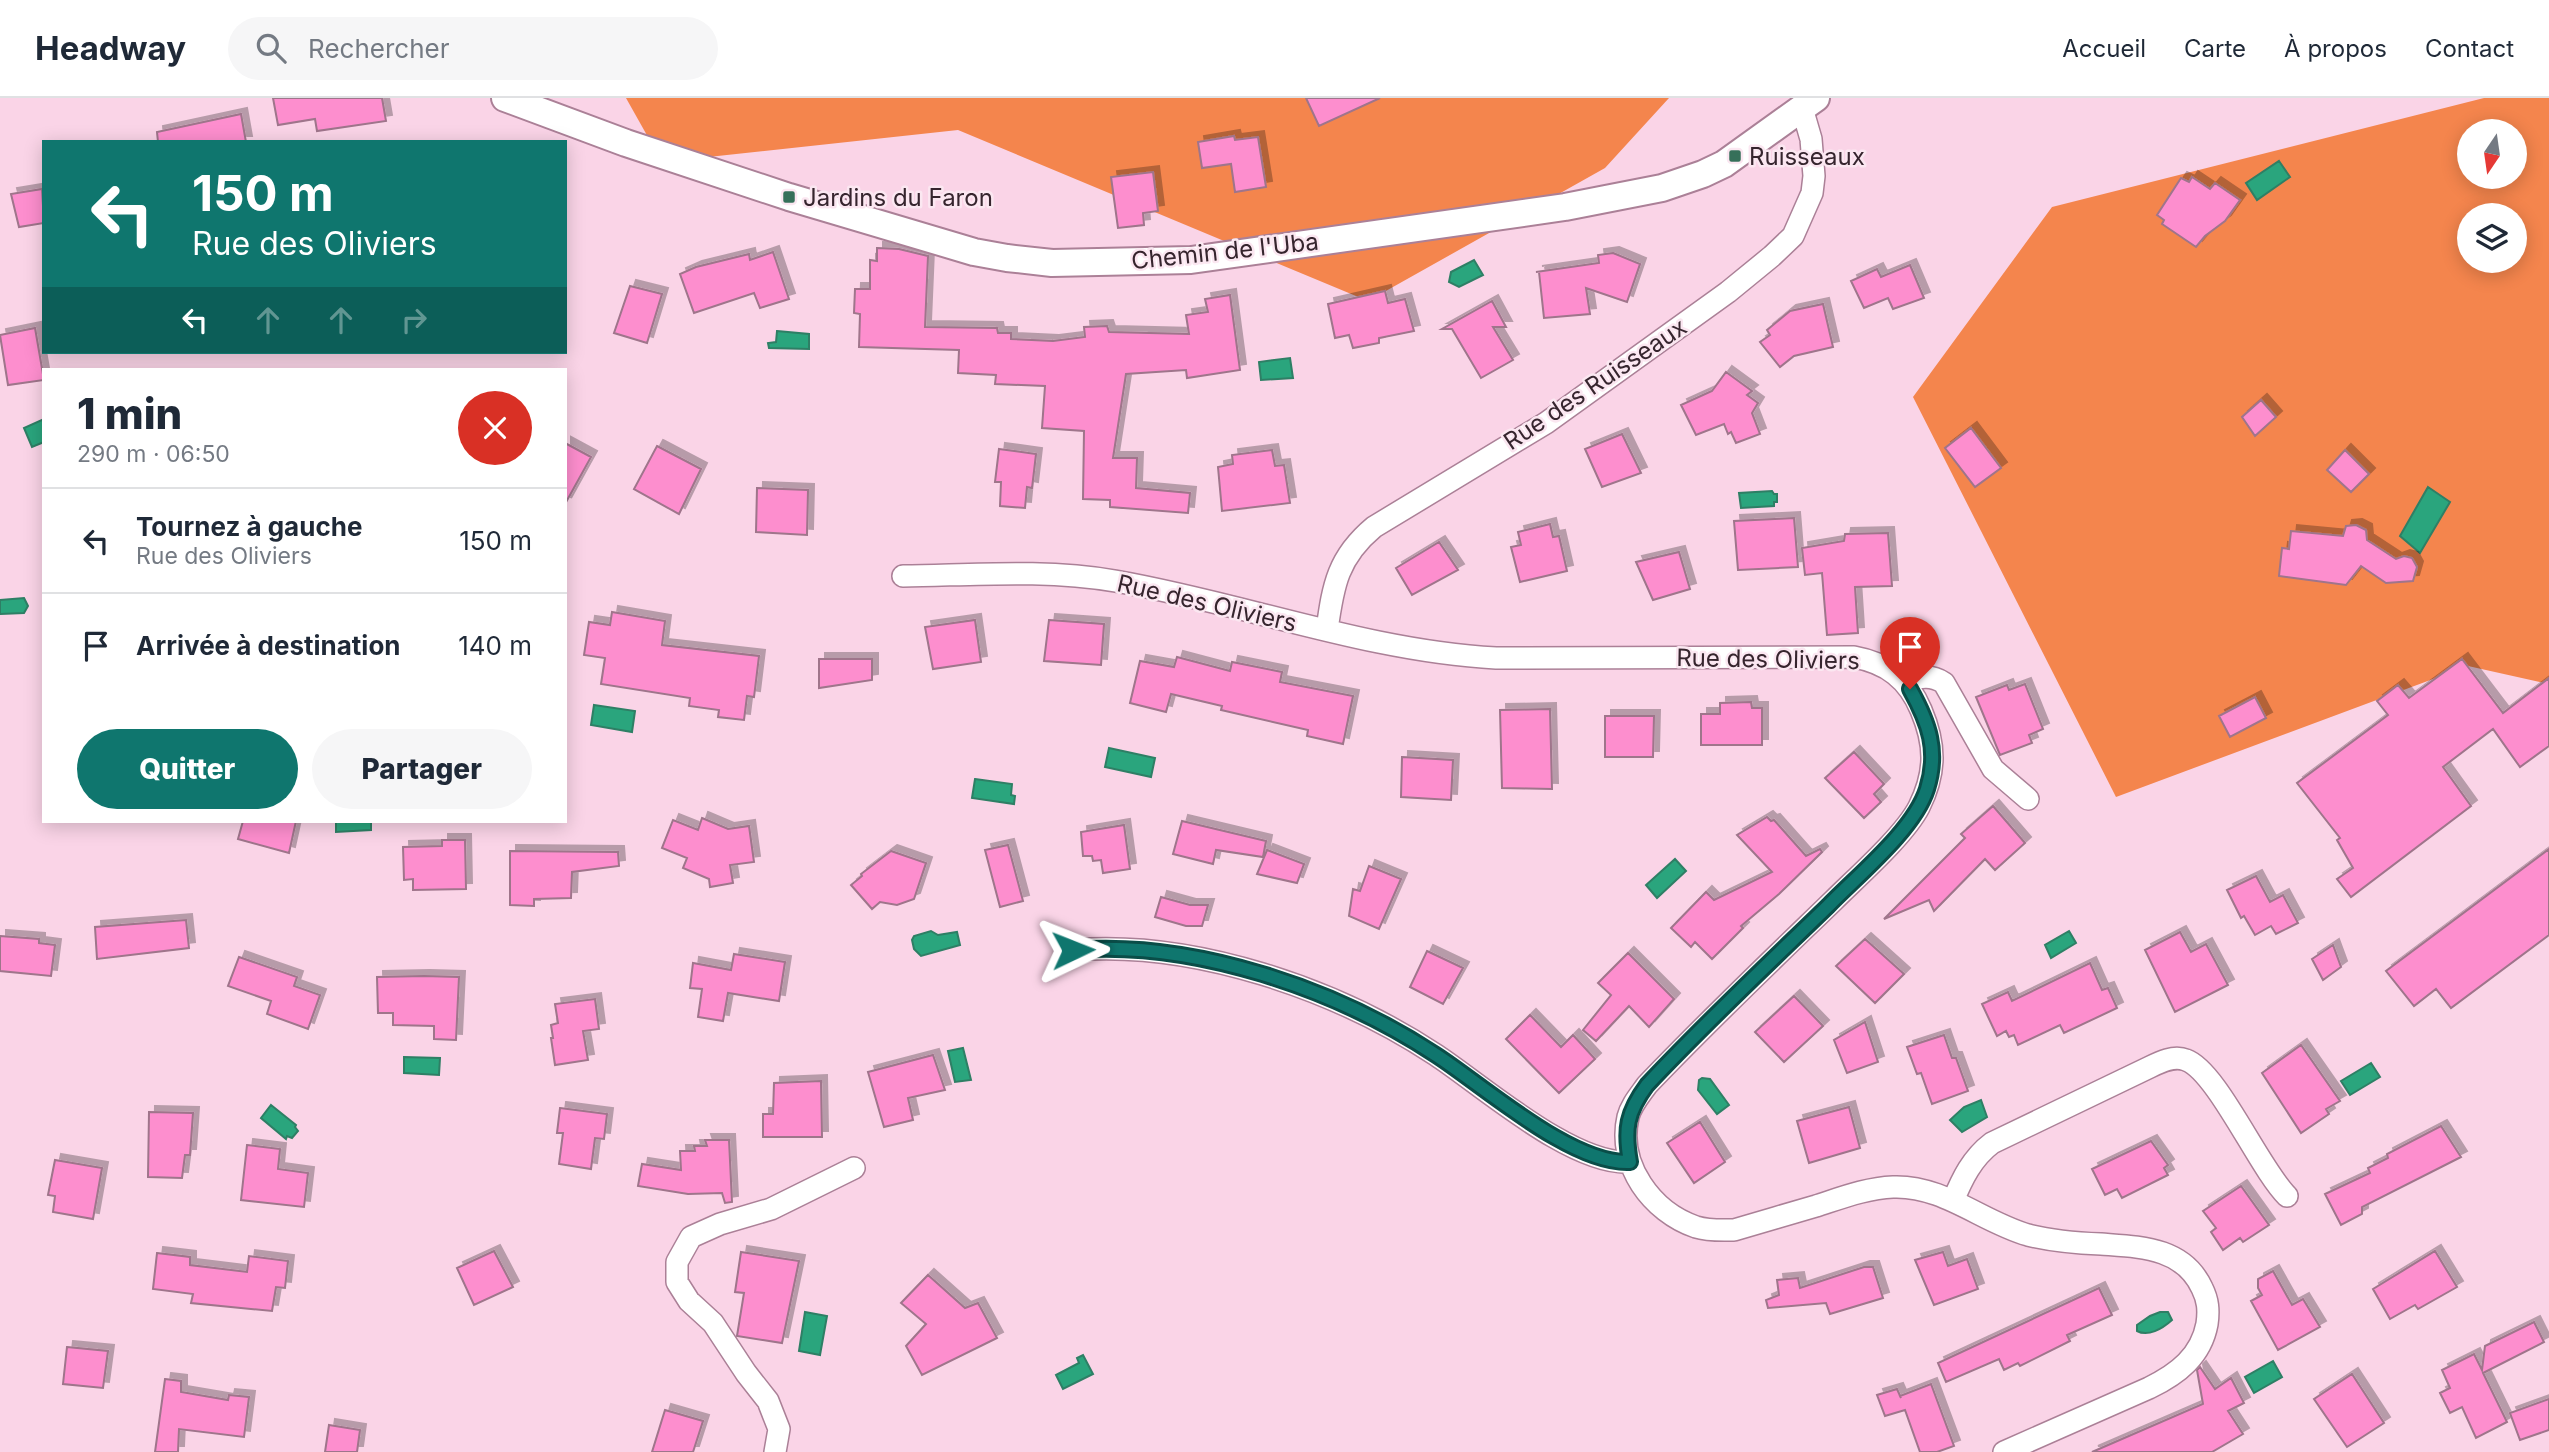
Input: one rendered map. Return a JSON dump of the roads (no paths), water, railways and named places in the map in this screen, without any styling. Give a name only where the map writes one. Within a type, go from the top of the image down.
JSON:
[{"type":"street","name":"Chemin de l'Uba","points":[[505,98],[626,143],[789,197],[974,252],[1052,263],[1191,260],[1606,200],[1679,183],[1713,170],[1809,103]]},
{"type":"street","name":"Rue des Ruisseaux","points":[[1326,630],[1337,575],[1358,540],[1374,527],[1546,423],[1728,292],[1793,236],[1812,192],[1814,176],[1809,103]]},
{"type":"street","name":"Rue des Oliviers","points":[[903,576],[1022,573],[1092,578],[1451,655],[1496,659],[1854,657],[1871,660],[1900,676],[1926,721],[1934,754],[1926,791],[1918,808],[1909,822],[1846,888],[1647,1085],[1628,1116],[1630,1162],[1636,1178],[1646,1191],[1672,1214],[1698,1227],[1714,1231],[1734,1230],[1878,1189],[1909,1188],[1953,1201],[1988,1220],[2035,1237],[2144,1247],[2173,1256],[2188,1267],[2199,1281],[2209,1310],[2202,1343],[2194,1355],[2169,1378],[2004,1452]]},
{"type":"street","points":[[1906,684],[1925,677],[1938,679],[1944,684],[1993,769],[2028,799]]},
{"type":"street","points":[[1073,950],[1158,952],[1240,968],[1300,986],[1419,1045],[1570,1145],[1610,1161],[1630,1162]]},
{"type":"street","points":[[1953,1201],[1969,1168],[1992,1143],[2150,1067],[2164,1061],[2183,1059],[2207,1076],[2287,1196]]},
{"type":"street","points":[[775,1452],[779,1429],[768,1401],[713,1323],[689,1301],[677,1282],[677,1262],[691,1237],[720,1224],[771,1209],[853,1168]]},
{"type":"place","name":"Ruisseaux","points":[[1735,156]]},
{"type":"place","name":"Jardins du Faron","points":[[789,197]]}]
